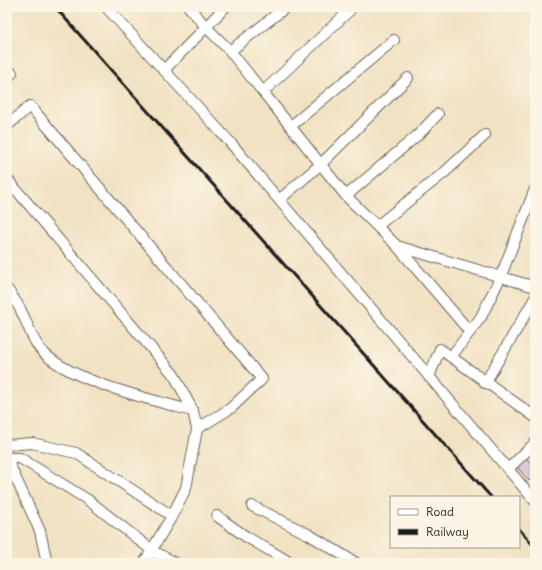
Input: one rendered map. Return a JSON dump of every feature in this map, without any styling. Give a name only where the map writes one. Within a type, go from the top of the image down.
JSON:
[{"type":"street","points":[[106,7],[165,69],[279,200],[535,501]]},
{"type":"street","points":[[189,7],[230,51],[346,196],[397,246],[470,332]]},
{"type":"street","points":[[165,69],[225,7]]},
{"type":"street","points":[[230,51],[286,7]]},
{"type":"street","points":[[263,92],[350,10],[348,7]]},
{"type":"street","points":[[291,126],[394,40]]},
{"type":"street","points":[[279,200],[321,164],[408,78]]},
{"type":"street","points":[[7,126],[30,106],[262,379],[231,408],[197,429]]},
{"type":"street","points":[[346,196],[419,134],[438,114]]},
{"type":"street","points":[[377,226],[445,172],[485,135]]},
{"type":"street","points":[[7,179],[174,375],[193,411],[197,429],[186,488],[153,551],[144,563]]},
{"type":"street","points":[[451,357],[481,317],[500,278],[535,189]]},
{"type":"street","points":[[397,246],[535,288]]},
{"type":"street","points":[[7,289],[23,314],[30,334],[41,350],[61,366],[88,378],[140,397],[193,411]]},
{"type":"street","points":[[485,383],[535,298]]},
{"type":"street","points":[[429,377],[440,349],[485,383],[535,417]]},
{"type":"street","points":[[7,445],[32,443],[76,453],[172,516]]},
{"type":"street","points":[[508,469],[535,443]]},
{"type":"street","points":[[46,563],[40,531],[7,458],[20,458],[88,500],[153,551],[175,563]]},
{"type":"street","points":[[252,506],[308,534],[356,563]]},
{"type":"street","points":[[217,516],[245,536],[291,563]]},
{"type":"building","points":[[526,458],[535,468],[535,476],[529,481],[517,467]]},
{"type":"railway","points":[[55,7],[490,496]]},
{"type":"railway","points":[[520,530],[535,547]]}]
